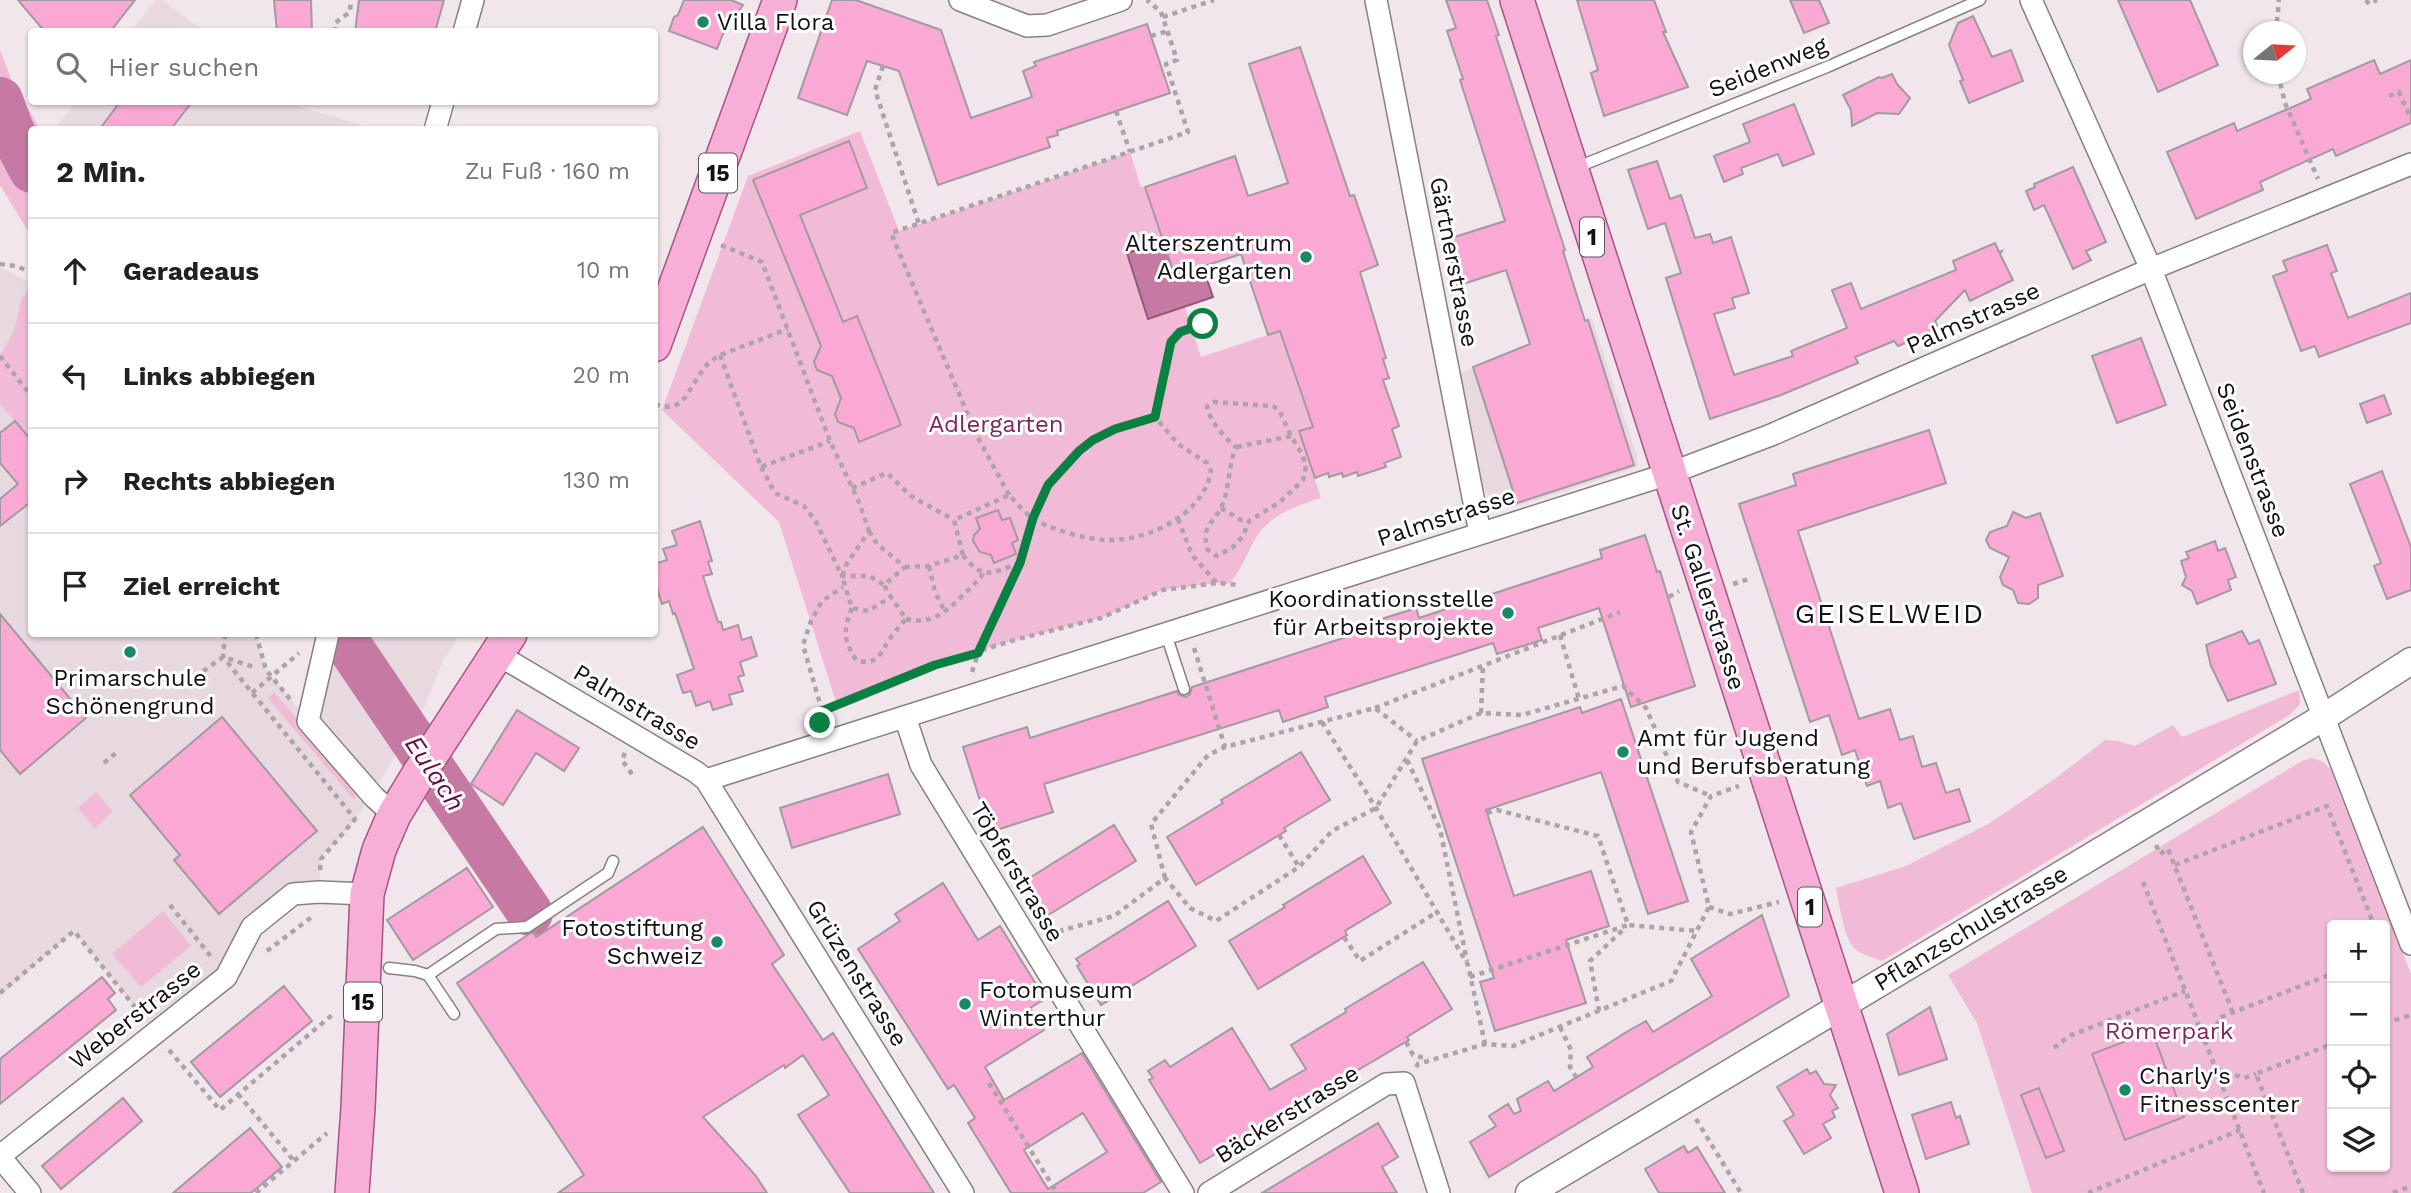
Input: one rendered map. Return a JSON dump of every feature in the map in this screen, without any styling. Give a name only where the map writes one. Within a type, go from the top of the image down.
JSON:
[{"type":"main road","name":"15","points":[[658,334],[780,0]]},
{"type":"main road","name":"St. Gallerstrasse","points":[[1517,0],[1902,1193]]},
{"type":"main road","name":"15","points":[[352,1193],[367,894],[379,850],[384,806],[428,760],[503,645]]},
{"type":"street","points":[[465,28],[473,0]]},
{"type":"street","points":[[960,0],[1027,26],[1047,24],[1121,0]]},
{"type":"street","name":"Gärtnerstrasse","points":[[1376,0],[1480,533]]},
{"type":"street","name":"Seidenstrasse","points":[[2031,0],[2151,269],[2411,944]]},
{"type":"street","points":[[436,126],[442,105]]},
{"type":"street","name":"Palmstrasse","points":[[503,645],[533,675],[706,780],[1668,474],[1771,435],[2151,269],[2411,164]]},
{"type":"street","points":[[327,639],[308,721],[384,806]]},
{"type":"street","name":"Pflanzschulstrasse","points":[[1529,1193],[2324,718],[2411,661]]},
{"type":"street","name":"Töpferstrasse","points":[[905,717],[921,765],[1183,1193]]},
{"type":"street","name":"Grüzenstrasse","points":[[706,780],[963,1193]]},
{"type":"street","name":"Weberstrasse","points":[[0,1156],[226,977],[252,928],[293,894],[319,891],[367,894]]},
{"type":"street","points":[[1404,1083],[1439,1193]]},
{"type":"street","name":"Bäckerstrasse","points":[[1209,1193],[1386,1084],[1404,1083]]},
{"type":"street","points":[[0,1156],[30,1193]]},
{"type":"lane","name":"Seidenweg","points":[[1571,170],[1826,67],[1980,0]]},
{"type":"lane","points":[[1166,634],[1184,689]]},
{"type":"lane","points":[[428,975],[496,929],[527,927],[608,873],[613,861]]},
{"type":"lane","points":[[389,968],[428,975],[454,1014]]},
{"type":"path","points":[[335,28],[335,23],[349,12],[351,0]]},
{"type":"path","points":[[1147,0],[1161,12],[1168,31],[1177,60],[1166,64],[1188,132],[891,233],[976,434],[1009,495],[1033,518],[1067,532],[1107,540],[1148,533],[1178,519],[1205,489],[1211,471],[1207,463],[1178,444],[1155,417]]},
{"type":"path","points":[[1163,17],[1214,0]]},
{"type":"path","points":[[2277,21],[2279,0]]},
{"type":"path","points":[[2366,0],[2369,5],[2377,0]]},
{"type":"path","points":[[1151,36],[1168,31]]},
{"type":"path","points":[[883,66],[875,90],[919,224]]},
{"type":"path","points":[[2280,84],[2285,103],[2326,199]]},
{"type":"path","points":[[2389,96],[2399,92],[2411,119]]},
{"type":"path","points":[[1116,111],[1130,152]]},
{"type":"path","points":[[717,243],[762,262],[830,441],[877,544],[905,566],[929,566],[963,555]]},
{"type":"path","points":[[0,264],[28,271]]},
{"type":"path","points":[[1155,417],[1171,342],[1180,332],[1203,324]]},
{"type":"path","points":[[658,405],[673,406],[682,401],[702,370],[720,355],[788,329]]},
{"type":"path","points":[[720,355],[761,467],[775,493],[804,506],[816,523],[842,576],[852,608],[844,630],[847,645],[856,660],[866,663],[877,660],[906,619]]},
{"type":"path","points":[[0,356],[28,392]]},
{"type":"path","points":[[1213,402],[1273,406],[1279,410],[1302,453],[1306,466],[1303,480],[1280,502],[1249,521],[1233,548],[1221,555],[1213,554],[1208,550],[1206,535],[1208,527],[1221,508],[1230,461],[1236,447],[1223,436],[1207,407],[1213,402]]},
{"type":"path","points":[[978,653],[1020,563],[1033,518],[1048,485],[1079,451],[1115,429],[1155,417]]},
{"type":"path","points":[[1236,447],[1291,436]]},
{"type":"path","points":[[761,467],[830,441]]},
{"type":"path","points":[[852,488],[887,473],[911,496],[954,520],[963,555],[973,569],[991,574],[1020,563]]},
{"type":"path","points":[[954,520],[1009,495]]},
{"type":"path","points":[[1221,508],[1241,520],[1249,521]]},
{"type":"path","points":[[1178,519],[1192,555],[1217,583]]},
{"type":"path","points":[[842,576],[846,565],[869,531]]},
{"type":"path","points":[[884,585],[905,566]]},
{"type":"path","points":[[929,566],[935,592],[946,612]]},
{"type":"path","points":[[842,576],[869,576],[884,585],[906,619],[917,622],[946,612],[976,585],[984,572]]},
{"type":"path","points":[[1728,585],[1749,579]]},
{"type":"path","points":[[822,711],[935,665],[1018,639],[1101,618],[1163,590],[1217,583],[1249,586]]},
{"type":"path","points":[[820,723],[822,711],[803,645],[811,621],[822,601],[844,587]]},
{"type":"path","points":[[852,608],[867,611],[891,597]]},
{"type":"path","points":[[1620,612],[1375,708],[1225,747],[1208,755],[1152,824],[1165,878],[1190,908],[1216,921],[1298,867],[1332,831],[1376,808],[1417,741],[1481,713],[1522,715],[1623,686],[1646,708],[1678,782],[1711,796]]},
{"type":"path","points":[[1187,627],[1225,747]]},
{"type":"path","points":[[1560,635],[1579,699]]},
{"type":"path","points":[[225,637],[223,657],[355,820]]},
{"type":"path","points":[[257,637],[266,670],[308,721]]},
{"type":"path","points":[[252,693],[305,648],[327,639]]},
{"type":"path","points":[[223,657],[254,667]]},
{"type":"path","points":[[187,683],[223,657]]},
{"type":"path","points":[[1481,713],[1483,665]]},
{"type":"path","points":[[1375,708],[1417,741]]},
{"type":"path","points":[[1322,722],[1468,965]]},
{"type":"path","points":[[625,752],[622,760],[634,777]]},
{"type":"path","points":[[104,763],[116,753]]},
{"type":"path","points":[[1407,759],[1442,828],[1485,1044]]},
{"type":"path","points":[[1404,1083],[1418,1064],[1485,1044],[1513,1046],[1671,981],[1709,907],[1691,832],[1711,796],[1739,786]]},
{"type":"path","points":[[319,891],[321,859],[355,820],[384,806]]},
{"type":"path","points":[[2175,865],[2327,806],[2372,920]]},
{"type":"path","points":[[1487,813],[1497,810],[1598,836],[1628,925]]},
{"type":"path","points":[[1279,835],[1298,867]]},
{"type":"path","points":[[2154,842],[2160,854],[2168,849],[2232,1013]]},
{"type":"path","points":[[1027,939],[1114,916],[1165,878]]},
{"type":"path","points":[[2143,882],[2264,1193]]},
{"type":"path","points":[[1709,907],[1730,914],[1781,902]]},
{"type":"path","points":[[1345,937],[1360,961],[1437,912]]},
{"type":"path","points":[[1470,976],[1628,925],[1697,931]]},
{"type":"path","points":[[1599,1011],[1590,961],[1628,925]]},
{"type":"path","points":[[2206,1044],[2221,1017],[2327,976]]},
{"type":"path","points":[[2054,1048],[2069,1036],[2185,991]]},
{"type":"path","points":[[2390,1021],[2411,1014]]},
{"type":"path","points":[[1560,1027],[1571,1050],[1570,1067],[1576,1077]]},
{"type":"path","points":[[1406,1042],[1413,1055],[1431,1060]]},
{"type":"path","points":[[2216,1069],[2244,1078],[2327,1046]]},
{"type":"path","points":[[2256,1074],[2303,1193]]},
{"type":"path","points":[[989,1083],[1057,1193]]},
{"type":"path","points":[[238,1094],[294,1161]]},
{"type":"path","points":[[1696,1118],[1741,1193]]},
{"type":"path","points":[[2088,1193],[2240,1130]]},
{"type":"path","points":[[256,1193],[327,1133]]},
{"type":"path","points":[[2393,1193],[2411,1186]]},
{"type":"shaded area","points":[[156,0],[162,0],[200,28],[133,28]]},
{"type":"shaded area","points":[[74,105],[298,105],[366,126],[57,126]]},
{"type":"shaded area","points":[[1164,241],[1175,276],[1203,267],[1213,297],[1148,319],[1127,253]]},
{"type":"shaded area","name":"Primarschule Schönengrund","points":[[0,267],[28,281],[28,637],[257,637],[266,670],[308,720],[327,637],[458,637],[443,660],[424,708],[381,779],[355,820],[321,859],[319,892],[252,927],[226,977],[155,1033],[74,931],[0,996]]},
{"type":"shaded area","points":[[1592,318],[1637,456],[1637,466],[1511,508],[1497,504],[1483,486],[1460,373]]},
{"type":"green space","points":[[0,50],[12,81],[38,126],[28,126],[28,231],[0,185]]},
{"type":"green space","name":"Adlergarten","points":[[860,131],[899,231],[1130,152],[1141,187],[1145,187],[1175,276],[1203,267],[1213,297],[1185,307],[1201,357],[1280,331],[1313,427],[1299,431],[1321,498],[1292,508],[1267,524],[1229,584],[1163,590],[1101,618],[1018,639],[935,665],[837,705],[779,522],[662,410],[748,176]]},
{"type":"green space","points":[[28,292],[28,437],[0,404],[0,356],[14,331],[22,297]]},
{"type":"green space","points":[[2299,690],[2300,704],[2291,714],[1882,961],[1861,953],[1851,944],[1842,920],[1836,888],[1906,866],[1990,823],[2056,778],[2105,740],[2135,746],[2173,725],[2182,737]]},
{"type":"green space","points":[[274,692],[355,788],[357,794],[354,800],[268,698]]},
{"type":"green space","name":"Römerpark","points":[[2312,758],[2324,762],[2331,770],[2390,920],[2327,920],[2327,1172],[2390,1172],[2390,920],[2411,974],[2411,1193],[2032,1193],[1977,1023],[1948,975],[2302,761]]},
{"type":"green space","points":[[96,792],[113,812],[95,828],[78,808]]},
{"type":"green space","points":[[163,911],[191,946],[141,987],[112,954]]},
{"type":"building","points":[[18,0],[135,0],[113,28],[42,28]]},
{"type":"building","points":[[274,0],[311,0],[312,28],[277,28]]},
{"type":"building","points":[[359,0],[444,0],[436,28],[356,28]]},
{"type":"building","name":"Villa Flora","points":[[684,0],[731,0],[743,5],[723,34],[717,49],[669,31]]},
{"type":"building","points":[[832,0],[856,0],[941,30],[971,118],[1032,97],[1023,71],[1036,66],[1034,62],[1147,24],[1170,93],[1057,131],[1058,135],[1047,138],[1050,147],[938,185],[899,71],[867,61],[847,115],[798,98]]},
{"type":"building","points":[[1446,0],[1487,0],[1585,321],[1588,320],[1634,465],[1517,503],[1473,367],[1530,344],[1506,270],[1457,286],[1448,239],[1505,221],[1460,80],[1463,79],[1447,31],[1456,28]]},
{"type":"building","points":[[1577,0],[1654,0],[1666,32],[1663,32],[1688,87],[1604,116],[1591,73],[1598,70]]},
{"type":"building","points":[[1790,0],[1819,0],[1829,23],[1804,33]]},
{"type":"building","points":[[2118,0],[2190,0],[2218,65],[2158,92]]},
{"type":"building","points":[[1973,16],[1992,57],[2011,50],[2023,81],[1969,103],[1949,45],[1958,23]]},
{"type":"building","name":"Alterszentrum Adlergarten","points":[[1300,47],[1350,196],[1354,195],[1378,265],[1360,272],[1386,358],[1383,359],[1389,378],[1383,380],[1399,426],[1392,429],[1401,457],[1384,463],[1386,467],[1358,476],[1357,472],[1343,477],[1342,473],[1329,477],[1328,473],[1315,478],[1299,431],[1313,427],[1280,331],[1268,335],[1241,254],[1175,276],[1145,187],[1235,156],[1248,196],[1288,183],[1249,64]]},
{"type":"building","points":[[2374,60],[2380,74],[2411,60],[2411,123],[2336,156],[2333,149],[2260,182],[2263,190],[2196,219],[2167,152],[2234,123],[2237,131],[2311,99],[2307,89]]},
{"type":"building","points":[[1892,74],[1910,98],[1899,114],[1877,113],[1852,126],[1851,110],[1843,95],[1879,77]]},
{"type":"building","points":[[1794,104],[1814,154],[1783,166],[1778,154],[1741,168],[1743,174],[1724,182],[1714,156],[1750,142],[1743,124]]},
{"type":"building","points":[[118,105],[190,105],[173,126],[102,126]]},
{"type":"building","points":[[849,141],[867,188],[800,215],[843,322],[857,316],[901,425],[859,442],[854,428],[838,422],[835,414],[841,398],[832,376],[817,370],[814,362],[821,346],[753,180]]},
{"type":"building","points":[[1657,161],[1670,199],[1681,195],[1695,238],[1710,234],[1713,243],[1731,237],[1749,293],[1732,298],[1735,308],[1714,314],[1734,375],[1793,356],[1791,351],[1847,328],[1832,290],[1851,283],[1861,309],[1956,270],[1953,261],[1995,243],[1999,252],[2002,251],[2000,254],[2013,280],[1970,301],[1965,290],[1935,321],[1938,327],[1927,332],[1933,346],[1913,340],[1898,346],[1894,341],[1855,357],[1858,363],[1781,395],[1710,419],[1666,278],[1681,273],[1665,223],[1648,229],[1628,170]]},
{"type":"building","points":[[2073,167],[2106,242],[2086,251],[2091,260],[2073,269],[2044,205],[2034,210],[2026,191],[2035,187],[2034,184]]},
{"type":"building","points":[[2327,245],[2337,271],[2331,273],[2348,318],[2411,293],[2411,323],[2319,357],[2315,346],[2301,351],[2273,276],[2287,271],[2283,261]]},
{"type":"building","points":[[2141,338],[2166,405],[2117,423],[2092,356]]},
{"type":"building","points":[[2384,395],[2391,414],[2367,423],[2360,404]]},
{"type":"building","points":[[15,421],[28,436],[28,504],[0,526],[0,499],[18,484],[0,463],[0,433]]},
{"type":"building","points":[[1929,430],[1946,483],[1798,531],[1859,719],[1890,709],[1900,740],[1913,736],[1922,767],[1936,763],[1946,793],[1959,789],[1970,821],[1914,839],[1901,803],[1888,808],[1880,781],[1867,786],[1855,750],[1842,755],[1829,715],[1810,722],[1739,504],[1796,485],[1793,474]]},
{"type":"building","points":[[2382,471],[2411,547],[2411,590],[2387,599],[2374,566],[2381,563],[2350,484]]},
{"type":"building","points":[[998,510],[1002,520],[1010,518],[1018,540],[1012,543],[1016,554],[994,563],[991,555],[980,552],[973,541],[974,535],[980,529],[976,518]]},
{"type":"building","points":[[2013,512],[2026,518],[2040,513],[2063,576],[2038,585],[2038,598],[2029,604],[2018,603],[2013,590],[2003,585],[2000,577],[2009,557],[1990,548],[1986,540],[1990,532],[2007,526]]},
{"type":"building","points":[[700,521],[712,561],[708,562],[712,574],[703,576],[718,622],[721,622],[723,630],[738,625],[742,640],[751,637],[757,656],[740,662],[744,675],[738,677],[743,691],[729,695],[732,704],[713,710],[710,701],[696,706],[691,691],[683,693],[677,675],[694,669],[675,613],[673,614],[669,601],[662,604],[658,592],[658,563],[667,560],[663,549],[677,545],[672,531]]},
{"type":"building","points":[[1645,535],[1657,572],[1660,571],[1695,686],[1631,707],[1599,608],[1538,628],[1542,640],[1497,654],[1493,643],[1325,697],[1328,707],[1283,722],[1279,710],[1044,784],[1053,812],[990,832],[963,747],[1027,727],[1030,738],[1177,691],[1179,695],[1186,697],[1192,687],[1371,629],[1369,623],[1416,608],[1419,618],[1602,558],[1600,550]]},
{"type":"building","points":[[2215,541],[2218,551],[2225,548],[2236,577],[2228,580],[2231,590],[2197,604],[2192,591],[2182,585],[2186,577],[2181,561],[2189,558],[2186,552]]},
{"type":"building","points":[[0,614],[86,718],[20,774],[0,750]]},
{"type":"building","points":[[2242,631],[2249,644],[2259,640],[2276,684],[2228,701],[2211,666],[2206,645]]},
{"type":"building","points":[[1621,699],[1688,901],[1648,914],[1601,772],[1486,810],[1514,896],[1591,871],[1609,926],[1566,940],[1586,1003],[1495,1031],[1480,982],[1494,978],[1422,759],[1580,707],[1582,713]]},
{"type":"building","points":[[517,710],[579,748],[564,771],[536,753],[503,805],[471,784]]},
{"type":"building","points":[[222,717],[317,831],[219,914],[174,860],[180,855],[130,795]]},
{"type":"building","points":[[1301,752],[1330,800],[1284,828],[1286,831],[1196,885],[1167,837],[1223,803],[1221,800]]},
{"type":"building","points":[[888,774],[900,814],[792,848],[780,808]]},
{"type":"building","points":[[1114,825],[1136,861],[1045,917],[1023,882]]},
{"type":"building","points":[[703,827],[784,955],[772,964],[823,1040],[833,1033],[934,1193],[850,1193],[798,1115],[829,1095],[803,1055],[703,1117],[756,1176],[767,1193],[558,1193],[584,1175],[457,983],[529,934],[533,932],[536,937]]},
{"type":"building","points":[[1363,856],[1391,903],[1345,931],[1347,935],[1258,989],[1229,941]]},
{"type":"building","points":[[467,868],[493,907],[413,960],[387,920]]},
{"type":"building","points":[[943,883],[978,940],[1000,926],[1045,999],[1030,1008],[1044,1030],[985,1067],[1004,1100],[1082,1053],[1161,1182],[1143,1193],[1011,1193],[968,1123],[975,1118],[954,1085],[948,1089],[858,949],[900,921],[895,914]],"holes":[[[1083,1113],[1107,1152],[1048,1189],[1024,1150]]]},
{"type":"building","points":[[1168,901],[1196,946],[1101,1005],[1077,966],[1080,964],[1076,959]]},
{"type":"building","points":[[1762,915],[1789,996],[1489,1177],[1470,1142],[1496,1126],[1489,1116],[1508,1104],[1514,1114],[1521,1111],[1517,1099],[1548,1081],[1554,1091],[1593,1067],[1587,1057],[1628,1031],[1646,1021],[1653,1032],[1712,996],[1691,959]]},
{"type":"building","points":[[1423,962],[1452,1009],[1407,1037],[1409,1040],[1200,1163],[1149,1080],[1153,1078],[1148,1071],[1165,1060],[1170,1067],[1232,1028],[1270,1090],[1306,1069],[1291,1045]]},
{"type":"building","points":[[102,977],[115,993],[108,999],[116,1010],[0,1104],[0,1059]]},
{"type":"building","points":[[284,986],[312,1021],[220,1097],[191,1062]]},
{"type":"building","points":[[1930,1007],[1947,1059],[1899,1075],[1887,1034]]},
{"type":"building","points":[[2152,1031],[2184,1117],[2125,1140],[2092,1054]]},
{"type":"building","points":[[1807,1069],[1810,1074],[1816,1071],[1824,1084],[1836,1085],[1830,1095],[1838,1108],[1832,1111],[1835,1117],[1823,1124],[1831,1138],[1804,1154],[1784,1121],[1794,1115],[1777,1087]]},
{"type":"building","points":[[2039,1088],[2064,1151],[2046,1158],[2021,1095]]},
{"type":"building","points":[[123,1098],[142,1121],[61,1189],[42,1166]]},
{"type":"building","points":[[1951,1102],[1956,1118],[1960,1116],[1969,1144],[1926,1159],[1912,1115]]},
{"type":"building","points":[[1378,1123],[1398,1157],[1382,1167],[1397,1193],[1262,1193]]},
{"type":"building","points":[[250,1128],[282,1167],[251,1193],[173,1193]]},
{"type":"building","points":[[1684,1146],[1688,1153],[1697,1147],[1725,1193],[1659,1193],[1645,1169]]},
{"type":"waterway","name":"Eulach","points":[[0,100],[11,130],[28,162]]},
{"type":"waterway","name":"Eulach","points":[[343,637],[530,913]]},
{"type":"place","name":"Villa Flora","points":[[703,22]]},
{"type":"place","name":"Alterszentrum Adlergarten","points":[[1306,257]]},
{"type":"place","name":"Koordinationsstelle für Arbeitsprojekte","points":[[1508,613]]},
{"type":"place","name":"Primarschule Schönengrund","points":[[130,652]]},
{"type":"place","name":"Amt für Jugend und Berufsberatung","points":[[1623,752]]},
{"type":"place","name":"Fotostiftung Schweiz","points":[[717,942]]},
{"type":"place","name":"Fotomuseum Winterthur","points":[[965,1004]]},
{"type":"place","name":"Charly's Fitnesscenter","points":[[2125,1090]]},
{"type":"district","name":"GEISELWEID","points":[[1890,613]]},
{"type":"route","points":[[820,723],[822,711],[935,665],[978,653],[1020,563],[1033,518],[1048,485],[1079,451],[1093,440],[1115,429],[1155,417],[1171,342],[1180,332],[1203,324]]}]
